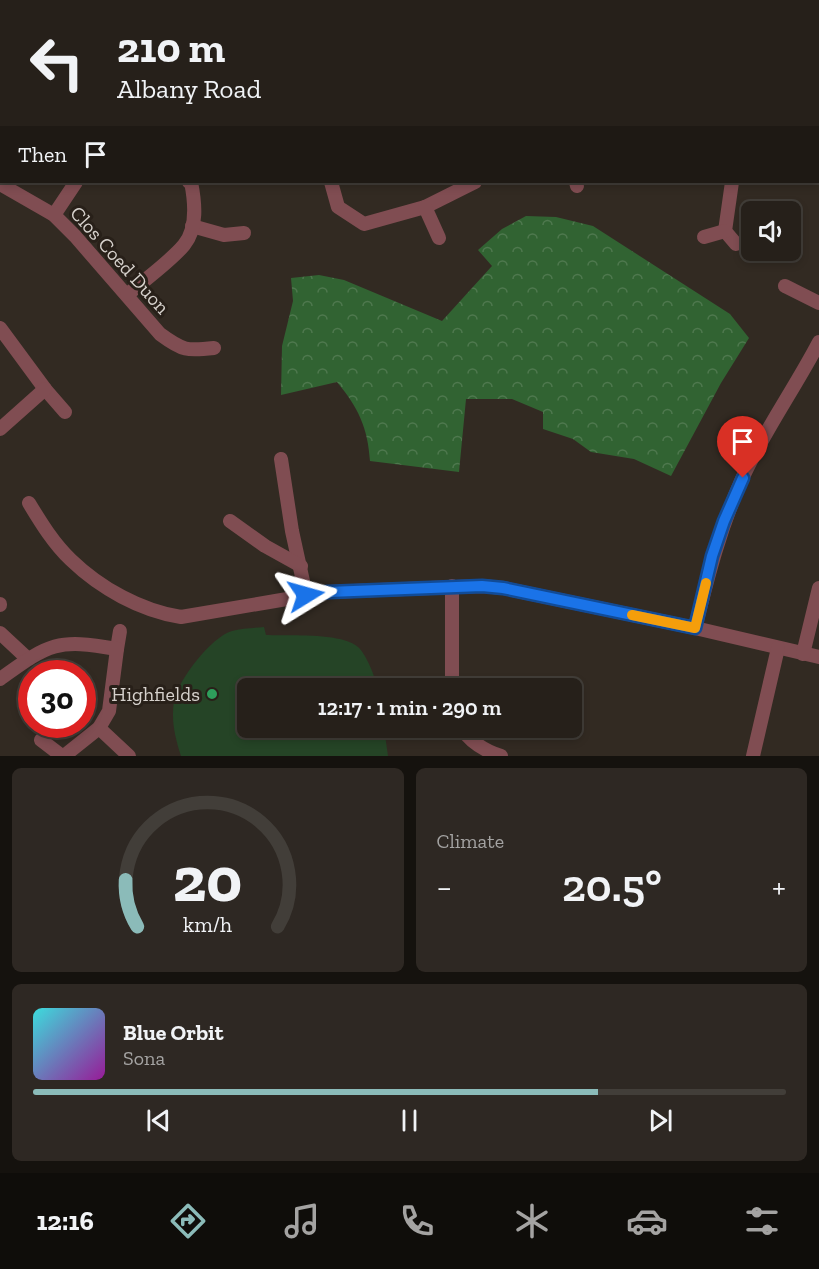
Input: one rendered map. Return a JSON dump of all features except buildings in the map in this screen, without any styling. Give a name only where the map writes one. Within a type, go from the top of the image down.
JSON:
[{"type":"street","points":[[54,215],[75,183]]},
{"type":"street","points":[[127,295],[185,244],[192,226],[196,203],[191,183]]},
{"type":"street","points":[[331,183],[338,207],[364,224],[425,207],[473,183]]},
{"type":"street","points":[[732,183],[725,231],[736,244]]},
{"type":"street","name":"Clos Coed Duon","points":[[0,184],[54,215],[160,334],[175,345],[188,350],[214,348]]},
{"type":"street","points":[[425,207],[439,238]]},
{"type":"street","points":[[192,226],[224,235],[244,233]]},
{"type":"street","points":[[704,237],[725,231]]},
{"type":"street","points":[[785,286],[819,303]]},
{"type":"street","points":[[0,327],[45,389],[65,412]]},
{"type":"street","points":[[695,628],[712,556],[729,511],[763,437],[817,351]]},
{"type":"street","points":[[2,421],[45,389]]},
{"type":"street","points":[[281,459],[292,531],[306,595]]},
{"type":"street","points":[[29,503],[46,530],[69,559],[93,578],[122,596],[159,613],[181,616],[328,592],[452,586],[503,588],[695,628],[819,657]]},
{"type":"street","points":[[230,521],[300,566]]},
{"type":"street","points":[[452,586],[452,678]]},
{"type":"street","points":[[803,654],[819,588]]},
{"type":"street","points":[[41,740],[63,756],[99,728],[109,711],[120,631]]},
{"type":"street","points":[[0,633],[28,660],[46,648],[65,644],[83,643],[117,649]]},
{"type":"street","points":[[753,756],[778,648]]},
{"type":"street","points":[[0,679],[18,667]]},
{"type":"street","points":[[99,728],[129,756]]},
{"type":"street","points":[[470,738],[491,753],[501,756]]},
{"type":"green space","points":[[526,216],[556,217],[593,226],[730,314],[749,338],[721,383],[671,476],[634,459],[591,452],[573,439],[543,429],[543,412],[512,399],[466,399],[459,472],[370,461],[361,418],[337,382],[281,395],[282,346],[293,301],[291,278],[319,275],[344,280],[442,321],[492,266],[478,250],[502,229]]},
{"type":"green space","name":"Highfields","points":[[264,627],[266,635],[327,637],[350,642],[364,655],[374,678],[237,678],[237,738],[385,738],[388,756],[181,756],[173,715],[177,692],[205,650],[224,635],[244,629]]},
{"type":"slow traffic","points":[[632,615],[695,628],[706,583]]},
{"type":"place","name":"Highfields","points":[[212,694]]},
{"type":"route","points":[[306,595],[328,592],[482,586],[503,588],[695,628],[712,556],[743,478]]}]
